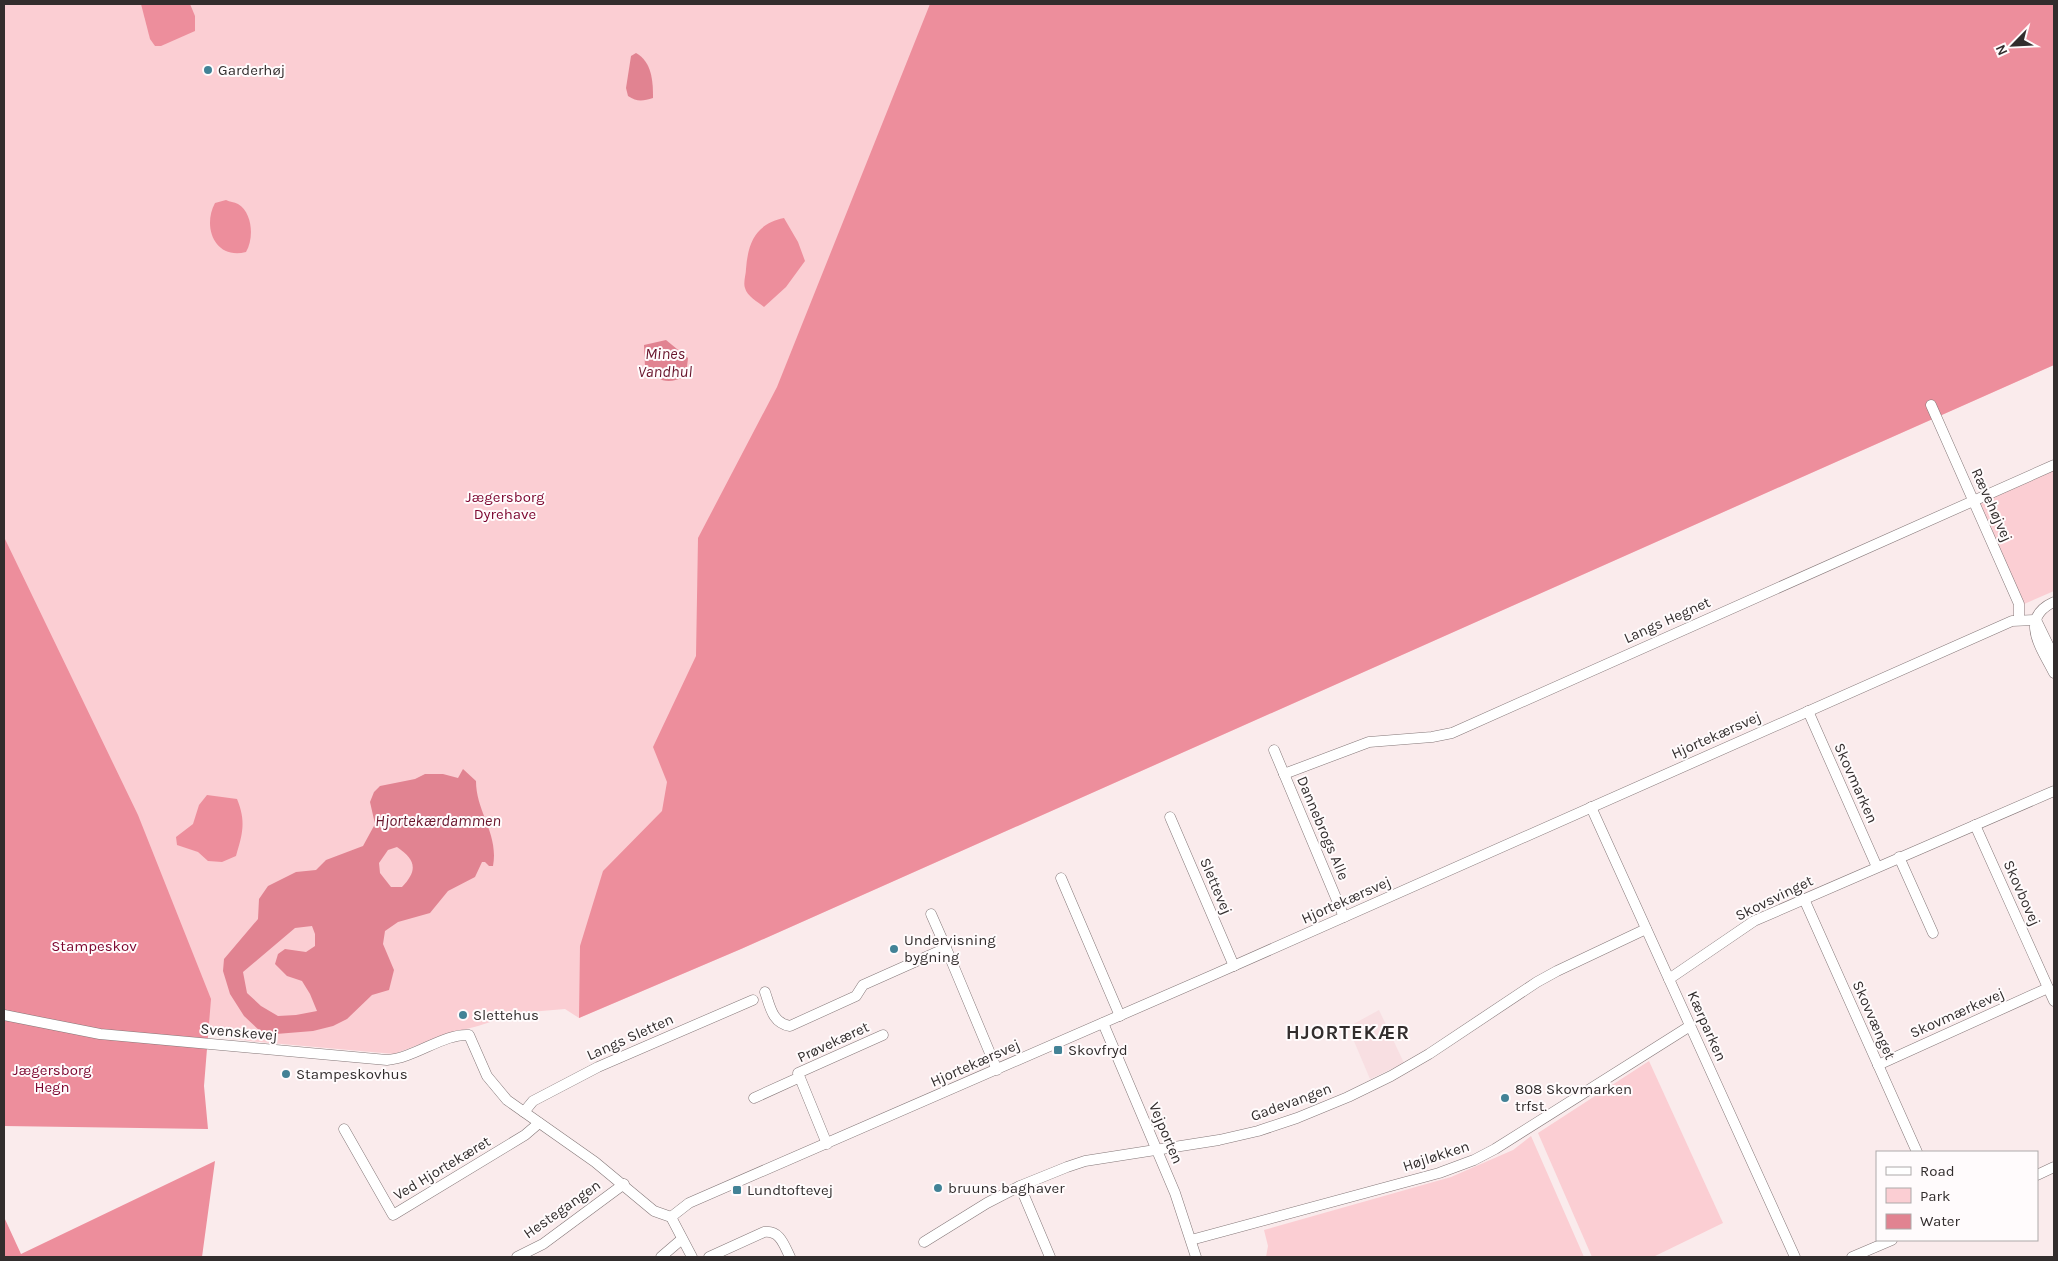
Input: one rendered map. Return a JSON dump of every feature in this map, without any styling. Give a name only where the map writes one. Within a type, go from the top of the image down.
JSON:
[{"type":"street","name":"Rævehøjvej","points":[[1931,405],[2019,604],[2019,620]]},
{"type":"street","name":"Langs Hegnet","points":[[1284,774],[1369,742],[1432,737],[1452,733],[2054,465]]},
{"type":"street","points":[[2054,602],[2044,608],[2036,618],[2034,627],[2037,639],[2054,673]]},
{"type":"street","name":"Hjortekærsvej","points":[[671,1217],[689,1203],[1234,966],[2012,621],[2036,618]]},
{"type":"street","points":[[2036,618],[2054,656]]},
{"type":"street","name":"Skovmarken","points":[[1808,711],[1877,867]]},
{"type":"street","name":"Dannebrogs Alle","points":[[1274,750],[1344,917]]},
{"type":"street","name":"Skovsvinget","points":[[1669,979],[1745,926],[2054,791]]},
{"type":"street","name":"Kærparken","points":[[1591,807],[1795,1257]]},
{"type":"street","name":"Slettevej","points":[[1170,817],[1234,966]]},
{"type":"street","name":"Skovbovej","points":[[1975,825],[2054,1001]]},
{"type":"street","points":[[1899,858],[1933,934]]},
{"type":"street","points":[[1061,878],[1120,1016]]},
{"type":"street","name":"Skovvænget","points":[[1804,900],[1917,1151]]},
{"type":"street","points":[[930,914],[997,1070]]},
{"type":"street","name":"Gadevangen","points":[[924,1242],[987,1203],[1020,1186],[1067,1166],[1085,1161],[1219,1140],[1258,1131],[1297,1118],[1348,1097],[1429,1054],[1557,971],[1646,929]]},
{"type":"street","points":[[764,992],[775,1018],[781,1024],[790,1026],[856,996],[863,985],[946,948]]},
{"type":"street","name":"Skovmærkevej","points":[[1878,1065],[2048,988]]},
{"type":"street","name":"Langs Sletten","points":[[524,1112],[532,1102],[598,1067],[753,1000]]},
{"type":"street","name":"Svenskevej","points":[[4,1015],[100,1034],[387,1060],[409,1056],[462,1034],[468,1035],[495,1089],[524,1112]]},
{"type":"street","name":"Vejporten","points":[[1103,1023],[1157,1150],[1196,1257]]},
{"type":"street","name":"Højløkken","points":[[1191,1240],[1439,1173],[1474,1160],[1531,1127],[1690,1026]]},
{"type":"street","name":"Prøvekæret","points":[[826,1144],[798,1078],[798,1073],[883,1035]]},
{"type":"street","name":"Prøvekæret","points":[[754,1098],[798,1078]]},
{"type":"street","points":[[524,1112],[624,1184],[654,1211],[671,1217],[692,1257]]},
{"type":"street","name":"Ved Hjortekæret","points":[[344,1129],[393,1215],[525,1135],[539,1123]]},
{"type":"street","points":[[2038,1175],[2054,1167]]},
{"type":"street","name":"Hestegangen","points":[[517,1257],[543,1244],[624,1184]]},
{"type":"street","points":[[1020,1186],[1050,1257]]},
{"type":"street","points":[[709,1257],[770,1231],[780,1237],[790,1257]]},
{"type":"street","points":[[661,1257],[682,1239]]},
{"type":"street","points":[[1852,1257],[1890,1241]]},
{"type":"shaded area","points":[[1379,1010],[1404,1063],[1370,1079],[1348,1027]]},
{"type":"green space","name":"Jægersborg Dyrehave","points":[[4,4],[2054,4],[2054,365],[741,949],[579,1018],[565,1009],[518,1013],[447,1034],[394,1054],[249,1041],[4,994]]},
{"type":"green space","points":[[141,4],[190,4],[195,16],[195,31],[161,46],[155,46],[150,39]]},
{"type":"green space","points":[[930,4],[2054,4],[2054,365],[741,949],[579,1018],[580,946],[603,871],[662,811],[667,782],[653,747],[696,656],[698,538],[777,387]]},
{"type":"green space","points":[[226,200],[238,204],[247,213],[251,233],[249,247],[246,252],[235,253],[226,251],[214,240],[210,222],[211,212],[215,203]]},
{"type":"green space","points":[[784,218],[798,242],[805,261],[786,287],[764,307],[750,296],[745,288],[744,281],[749,250],[760,230],[774,221]]},
{"type":"green space","points":[[2054,469],[2054,591],[2017,607],[1978,502]]},
{"type":"green space","name":"Stampeskov","points":[[4,537],[138,815],[211,999],[204,1086],[208,1129],[4,1126]]},
{"type":"green space","points":[[207,795],[237,799],[242,814],[242,834],[236,856],[222,862],[208,861],[198,852],[177,845],[176,837],[193,824],[199,805]]},
{"type":"green space","points":[[1649,1061],[1723,1223],[1653,1257],[1592,1257],[1538,1133]]},
{"type":"green space","points":[[1531,1136],[1584,1257],[1266,1257],[1268,1246],[1264,1230],[1451,1177],[1513,1150]]},
{"type":"green space","points":[[215,1161],[202,1257],[4,1257],[4,1217],[21,1254]]},
{"type":"water","points":[[636,53],[645,61],[650,72],[653,98],[640,100],[628,96],[626,88],[631,56]]},
{"type":"water","name":"Mines Vandhul","points":[[666,340],[688,358],[686,376],[669,381],[664,380],[655,376],[645,367],[644,345]]},
{"type":"water","name":"Hjortekærdammen","points":[[463,769],[476,781],[477,792],[493,844],[493,866],[482,862],[475,877],[448,891],[430,913],[398,922],[385,931],[383,944],[394,970],[389,990],[372,995],[347,1019],[333,1026],[313,1031],[276,1034],[260,1031],[244,1016],[230,994],[223,971],[224,959],[258,919],[259,899],[268,886],[296,872],[316,870],[326,860],[363,846],[375,824],[370,802],[374,792],[380,786],[415,779],[425,774],[443,774],[458,778]],"holes":[[[397,847],[408,856],[413,866],[411,875],[402,887],[391,887],[380,873],[379,863],[388,850]],[[312,926],[315,934],[315,946],[306,952],[285,949],[278,954],[275,964],[287,976],[302,981],[317,1011],[278,1016],[261,1006],[247,993],[243,972],[295,928]]]},
{"type":"place","name":"Garderhøj","points":[[208,70]]},
{"type":"place","name":"Undervisning bygning","points":[[894,949]]},
{"type":"place","name":"Slettehus","points":[[463,1015]]},
{"type":"place","name":"Skovfryd","points":[[1058,1050]]},
{"type":"place","name":"Stampeskovhus","points":[[286,1074]]},
{"type":"place","name":"808 Skovmarken trfst.","points":[[1505,1098]]},
{"type":"place","name":"bruuns baghaver","points":[[938,1188]]},
{"type":"place","name":"Lundtoftevej","points":[[737,1190]]},
{"type":"district","name":"HJORTEKÆR","points":[[1348,1032]]},
{"type":"park label","name":"Jægersborg Hegn","points":[[52,1078]]}]
